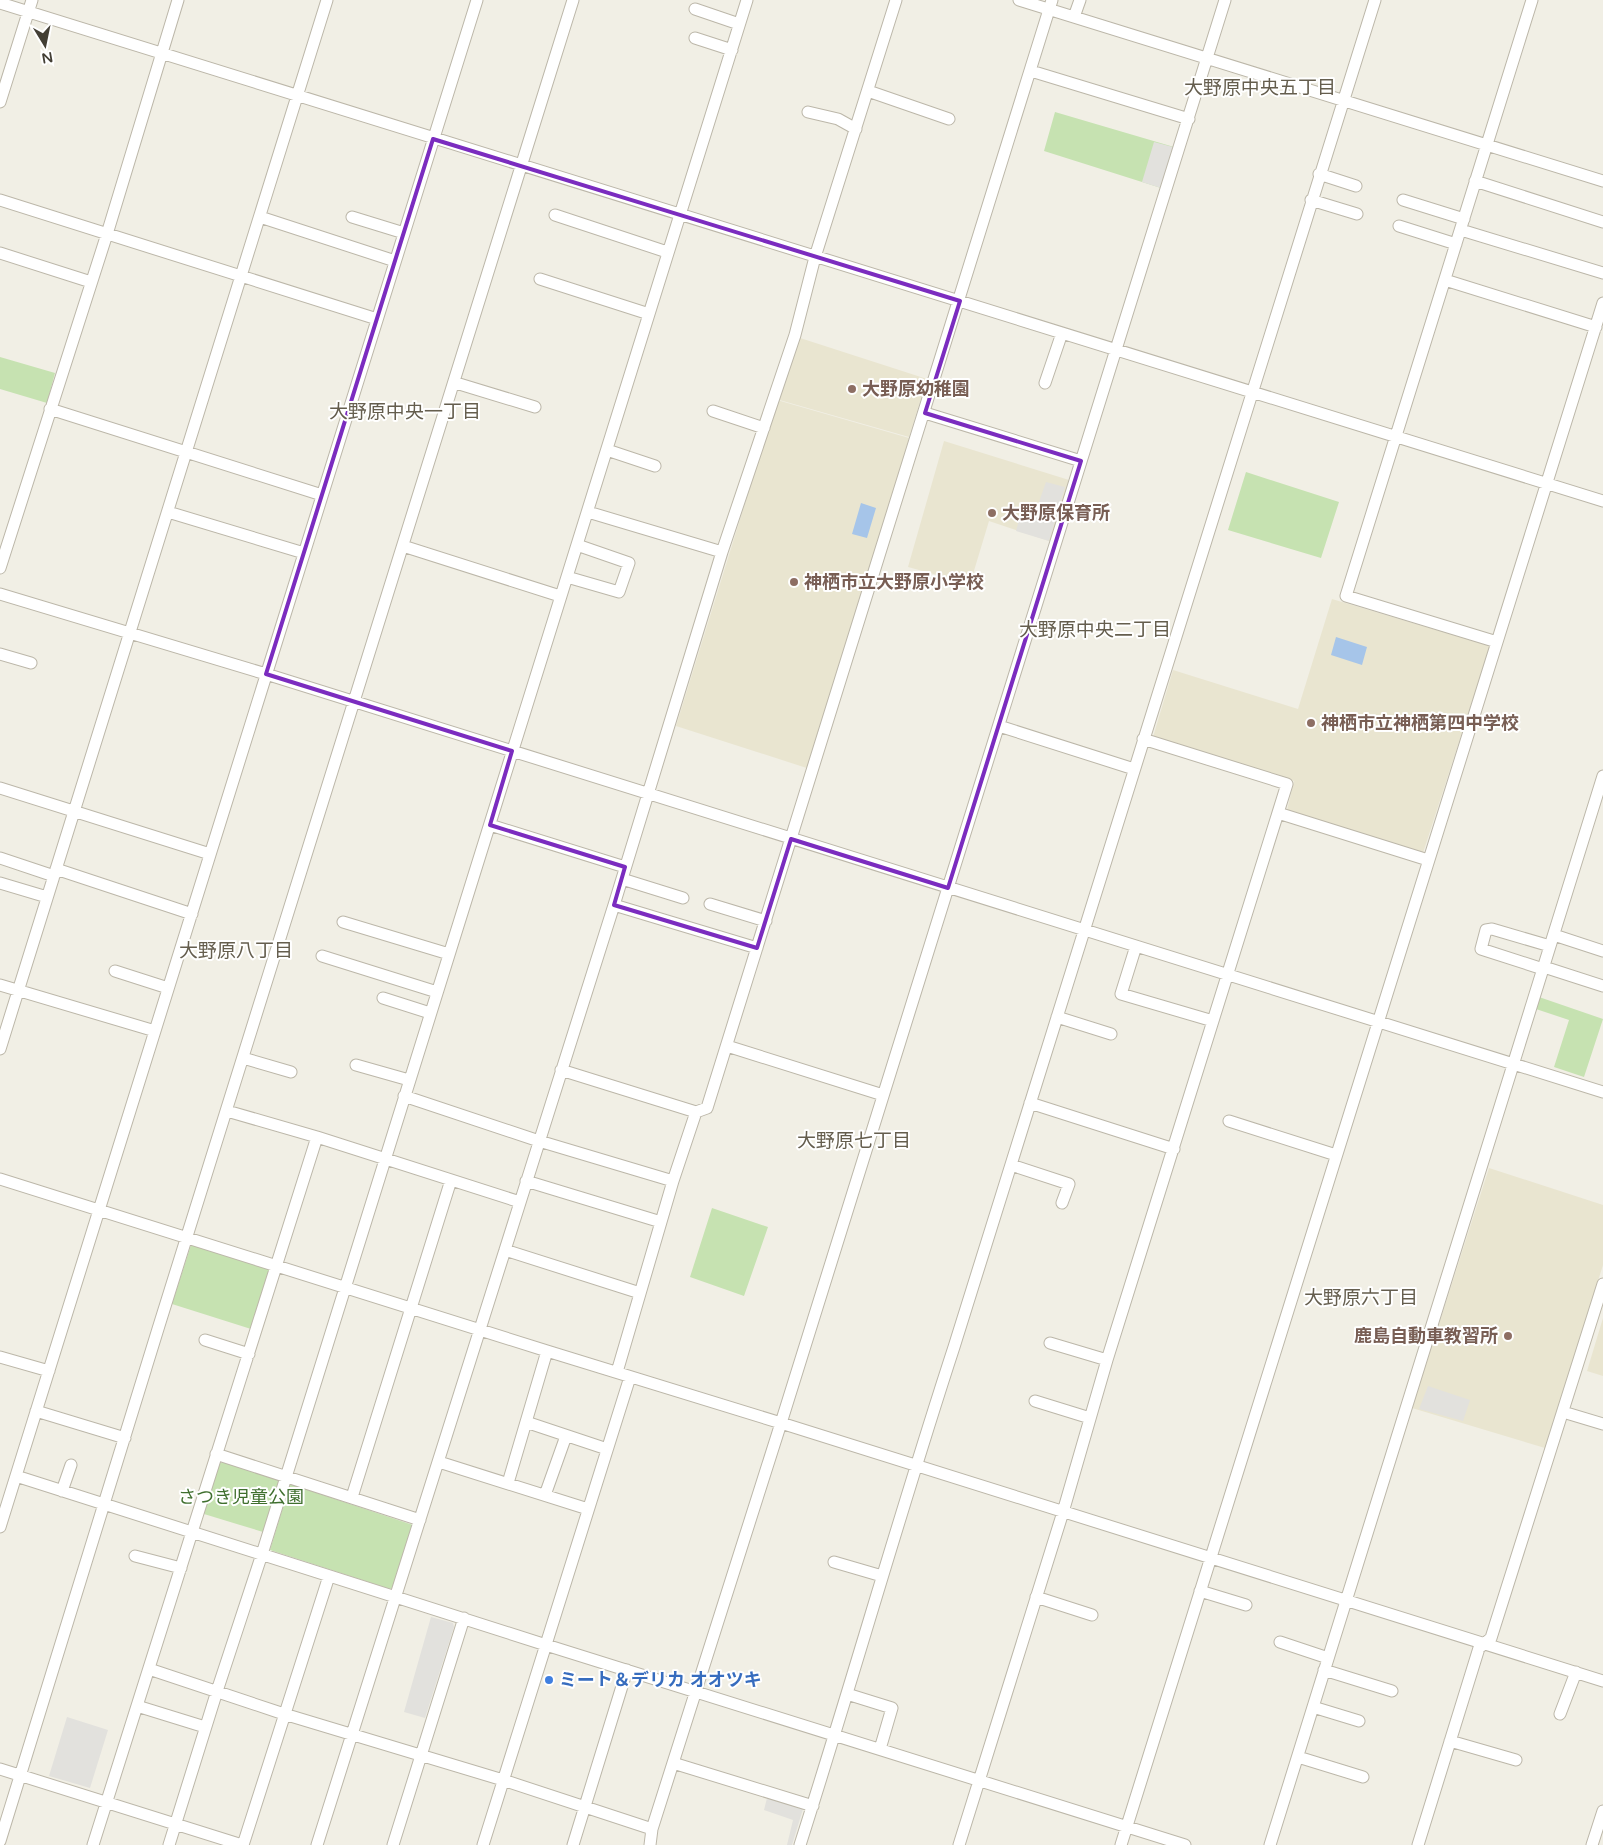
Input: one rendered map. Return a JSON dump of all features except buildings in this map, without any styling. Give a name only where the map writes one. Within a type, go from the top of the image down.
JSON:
[{"type":"street","points":[[0,102],[32,0]]},
{"type":"street","points":[[0,568],[107,234],[178,0]]},
{"type":"street","points":[[0,1049],[327,0]]},
{"type":"street","points":[[0,1527],[2,1515],[16,1476],[477,0]]},
{"type":"street","points":[[0,1841],[186,1237],[456,383],[573,0]]},
{"type":"street","points":[[168,1845],[262,1554],[747,0]]},
{"type":"street","points":[[317,1845],[614,905],[647,792],[722,552],[795,335],[815,257],[896,0]]},
{"type":"street","points":[[1019,0],[1051,5],[1074,17],[1603,181]]},
{"type":"street","points":[[1074,17],[1080,0]]},
{"type":"street","points":[[650,1845],[652,1829],[695,1691],[781,1423],[1225,0]]},
{"type":"street","points":[[800,1845],[916,1466],[1375,0]]},
{"type":"street","points":[[1497,642],[1346,596],[1532,0]]},
{"type":"street","points":[[0,3],[1603,501]]},
{"type":"street","points":[[562,1070],[696,1112],[707,1108],[1051,5]]},
{"type":"street","points":[[695,9],[739,24]]},
{"type":"street","points":[[695,38],[732,50]]},
{"type":"street","points":[[1031,71],[1189,119]]},
{"type":"street","points":[[868,91],[949,119]]},
{"type":"street","points":[[808,112],[838,119],[856,130]]},
{"type":"street","points":[[1319,174],[1356,186]]},
{"type":"street","points":[[1475,181],[1603,222]]},
{"type":"street","points":[[0,200],[376,319]]},
{"type":"street","points":[[1311,200],[1358,214]]},
{"type":"street","points":[[1403,200],[1462,224],[1603,273]]},
{"type":"street","points":[[555,215],[667,252]]},
{"type":"street","points":[[260,216],[395,261]]},
{"type":"street","points":[[352,217],[404,233]]},
{"type":"street","points":[[1399,226],[1456,244]]},
{"type":"street","points":[[0,253],[91,282]]},
{"type":"street","points":[[540,279],[649,314]]},
{"type":"street","points":[[1445,280],[1596,327]]},
{"type":"street","points":[[1121,1845],[1603,303]]},
{"type":"street","points":[[1045,383],[1062,333]]},
{"type":"street","points":[[456,383],[535,407]]},
{"type":"street","points":[[50,409],[322,495]]},
{"type":"street","points":[[713,411],[764,428]]},
{"type":"street","points":[[924,413],[1081,461]]},
{"type":"street","points":[[607,450],[655,466]]},
{"type":"street","points":[[168,512],[304,553]]},
{"type":"street","points":[[588,512],[722,552]]},
{"type":"street","points":[[567,576],[619,592],[629,563],[577,545]]},
{"type":"street","points":[[403,546],[560,596]]},
{"type":"street","points":[[0,594],[647,792],[791,839],[1603,1092]]},
{"type":"street","points":[[0,654],[30,663]]},
{"type":"street","points":[[998,726],[1134,769]]},
{"type":"street","points":[[959,1845],[1063,1512],[1107,1360],[1287,784],[1143,739]]},
{"type":"street","points":[[1270,1845],[1603,776]]},
{"type":"street","points":[[0,788],[210,854]]},
{"type":"street","points":[[1278,813],[1428,860]]},
{"type":"street","points":[[490,825],[623,873],[683,898]]},
{"type":"street","points":[[0,858],[55,872],[192,914]]},
{"type":"street","points":[[0,883],[47,897]]},
{"type":"street","points":[[710,904],[766,921]]},
{"type":"street","points":[[614,905],[757,948]]},
{"type":"street","points":[[343,922],[449,954]]},
{"type":"street","points":[[1603,950],[1492,929],[1486,930],[1481,949],[1603,986]]},
{"type":"street","points":[[1136,946],[1121,994],[1214,1022]]},
{"type":"street","points":[[322,956],[437,992]]},
{"type":"street","points":[[115,971],[168,988]]},
{"type":"street","points":[[0,984],[155,1032]]},
{"type":"street","points":[[383,998],[430,1013]]},
{"type":"street","points":[[1057,1017],[1111,1034]]},
{"type":"street","points":[[727,1046],[883,1095]]},
{"type":"street","points":[[244,1058],[291,1072]]},
{"type":"street","points":[[356,1065],[409,1080]]},
{"type":"street","points":[[404,1096],[673,1181]]},
{"type":"street","points":[[1030,1102],[1174,1149]]},
{"type":"street","points":[[227,1110],[520,1202]]},
{"type":"street","points":[[616,1372],[673,1181],[696,1112]]},
{"type":"street","points":[[1229,1120],[1336,1155]]},
{"type":"street","points":[[93,1845],[317,1137]]},
{"type":"street","points":[[1011,1165],[1069,1184],[1062,1203]]},
{"type":"street","points":[[0,1179],[1603,1681]]},
{"type":"street","points":[[352,1497],[451,1180]]},
{"type":"street","points":[[526,1181],[661,1222]]},
{"type":"street","points":[[505,1250],[640,1293]]},
{"type":"street","points":[[1418,1845],[1479,1648],[1491,1638],[1603,1284]]},
{"type":"street","points":[[205,1340],[249,1354]]},
{"type":"street","points":[[1050,1343],[1107,1360]]},
{"type":"street","points":[[508,1483],[546,1351]]},
{"type":"street","points":[[0,1357],[48,1371]]},
{"type":"street","points":[[483,1845],[630,1377]]},
{"type":"street","points":[[1035,1401],[1090,1418]]},
{"type":"street","points":[[36,1411],[125,1438]]},
{"type":"street","points":[[1563,1412],[1603,1424]]},
{"type":"street","points":[[526,1422],[607,1449]]},
{"type":"street","points":[[544,1495],[566,1436]]},
{"type":"street","points":[[216,1454],[420,1520]]},
{"type":"street","points":[[438,1462],[588,1509]]},
{"type":"street","points":[[62,1491],[71,1464]]},
{"type":"street","points":[[16,1476],[546,1645],[1185,1845]]},
{"type":"street","points":[[134,1556],[181,1568]]},
{"type":"street","points":[[834,1562],[882,1576]]},
{"type":"street","points":[[0,1769],[243,1845],[329,1576]]},
{"type":"street","points":[[1200,1591],[1246,1605]]},
{"type":"street","points":[[1036,1597],[1092,1615]]},
{"type":"street","points":[[393,1845],[464,1618]]},
{"type":"street","points":[[1280,1642],[1328,1658]]},
{"type":"street","points":[[149,1669],[284,1714],[503,1780],[652,1829]]},
{"type":"street","points":[[573,1845],[627,1670]]},
{"type":"street","points":[[1324,1670],[1392,1690]]},
{"type":"street","points":[[1560,1714],[1576,1672]]},
{"type":"street","points":[[847,1694],[892,1708],[880,1749]]},
{"type":"street","points":[[137,1706],[205,1727]]},
{"type":"street","points":[[1313,1707],[1359,1721]]},
{"type":"street","points":[[1450,1740],[1516,1760]]},
{"type":"street","points":[[1298,1757],[1363,1778]]},
{"type":"street","points":[[673,1763],[813,1806]]},
{"type":"street","points":[[1592,1845],[1603,1811]]},
{"type":"highlighted area","points":[[433,139],[960,301],[925,413],[1081,461],[948,888],[791,839],[757,948],[614,905],[625,867],[490,825],[512,751],[266,674]]},
{"type":"shaded area","points":[[1154,142],[1173,147],[1161,188],[1142,182]]},
{"type":"shaded area","name":"大野原幼稚園","points":[[797,337],[927,379],[909,437],[776,399]]},
{"type":"shaded area","name":"神栖市立大野原小学校","points":[[777,400],[909,438],[813,770],[676,726]]},
{"type":"shaded area","name":"大野原保育所","points":[[944,441],[1069,480],[1052,542],[989,521],[970,584],[908,567]]},
{"type":"shaded area","points":[[1046,482],[1065,487],[1049,541],[1016,531],[1021,513],[1034,516]]},
{"type":"shaded area","name":"神栖市立神栖第四中学校","points":[[1332,599],[1490,646],[1423,853],[1287,810],[1294,781],[1153,737],[1173,670],[1298,709]]},
{"type":"shaded area","name":"鹿島自動車教習所","points":[[1489,1168],[1603,1205],[1603,1265],[1545,1448],[1412,1408]]},
{"type":"shaded area","points":[[1603,1318],[1603,1376],[1587,1371]]},
{"type":"shaded area","points":[[1428,1386],[1470,1400],[1463,1421],[1419,1409]]},
{"type":"shaded area","points":[[431,1617],[453,1623],[454,1627],[425,1718],[404,1712]]},
{"type":"shaded area","points":[[67,1717],[108,1730],[90,1788],[49,1776]]},
{"type":"shaded area","points":[[767,1798],[803,1809],[792,1845],[787,1845],[793,1820],[764,1810]]},
{"type":"green space","points":[[1055,112],[1174,147],[1161,188],[1044,151]]},
{"type":"green space","points":[[0,357],[55,373],[47,403],[0,389]]},
{"type":"green space","points":[[1246,472],[1339,502],[1321,558],[1228,530]]},
{"type":"green space","points":[[1539,997],[1603,1019],[1584,1077],[1554,1067],[1569,1020],[1536,1009]]},
{"type":"green space","points":[[712,1208],[768,1227],[744,1296],[690,1277]]},
{"type":"green space","points":[[191,1245],[270,1270],[251,1329],[172,1304]]},
{"type":"green space","name":"さつき児童公園","points":[[224,1462],[278,1479],[279,1481],[263,1532],[204,1514],[218,1464]]},
{"type":"green space","points":[[290,1484],[413,1525],[394,1586],[390,1589],[270,1550]]},
{"type":"water","points":[[861,503],[876,508],[867,538],[852,534]]},
{"type":"water","points":[[1336,637],[1367,647],[1362,665],[1331,655]]},
{"type":"place","name":"大野原幼稚園","points":[[852,389]]},
{"type":"place","name":"大野原保育所","points":[[992,513]]},
{"type":"place","name":"神栖市立大野原小学校","points":[[794,582]]},
{"type":"place","name":"神栖市立神栖第四中学校","points":[[1311,723]]},
{"type":"place","name":"鹿島自動車教習所","points":[[1508,1336]]},
{"type":"place","name":"ミート＆デリカ オオツキ","points":[[549,1680]]},
{"type":"district","name":"大野原中央五丁目","points":[[1260,88]]},
{"type":"district","name":"大野原中央一丁目","points":[[405,412]]},
{"type":"district","name":"大野原中央二丁目","points":[[1095,630]]},
{"type":"district","name":"大野原八丁目","points":[[236,951]]},
{"type":"district","name":"大野原七丁目","points":[[854,1141]]},
{"type":"district","name":"大野原六丁目","points":[[1361,1298]]}]
